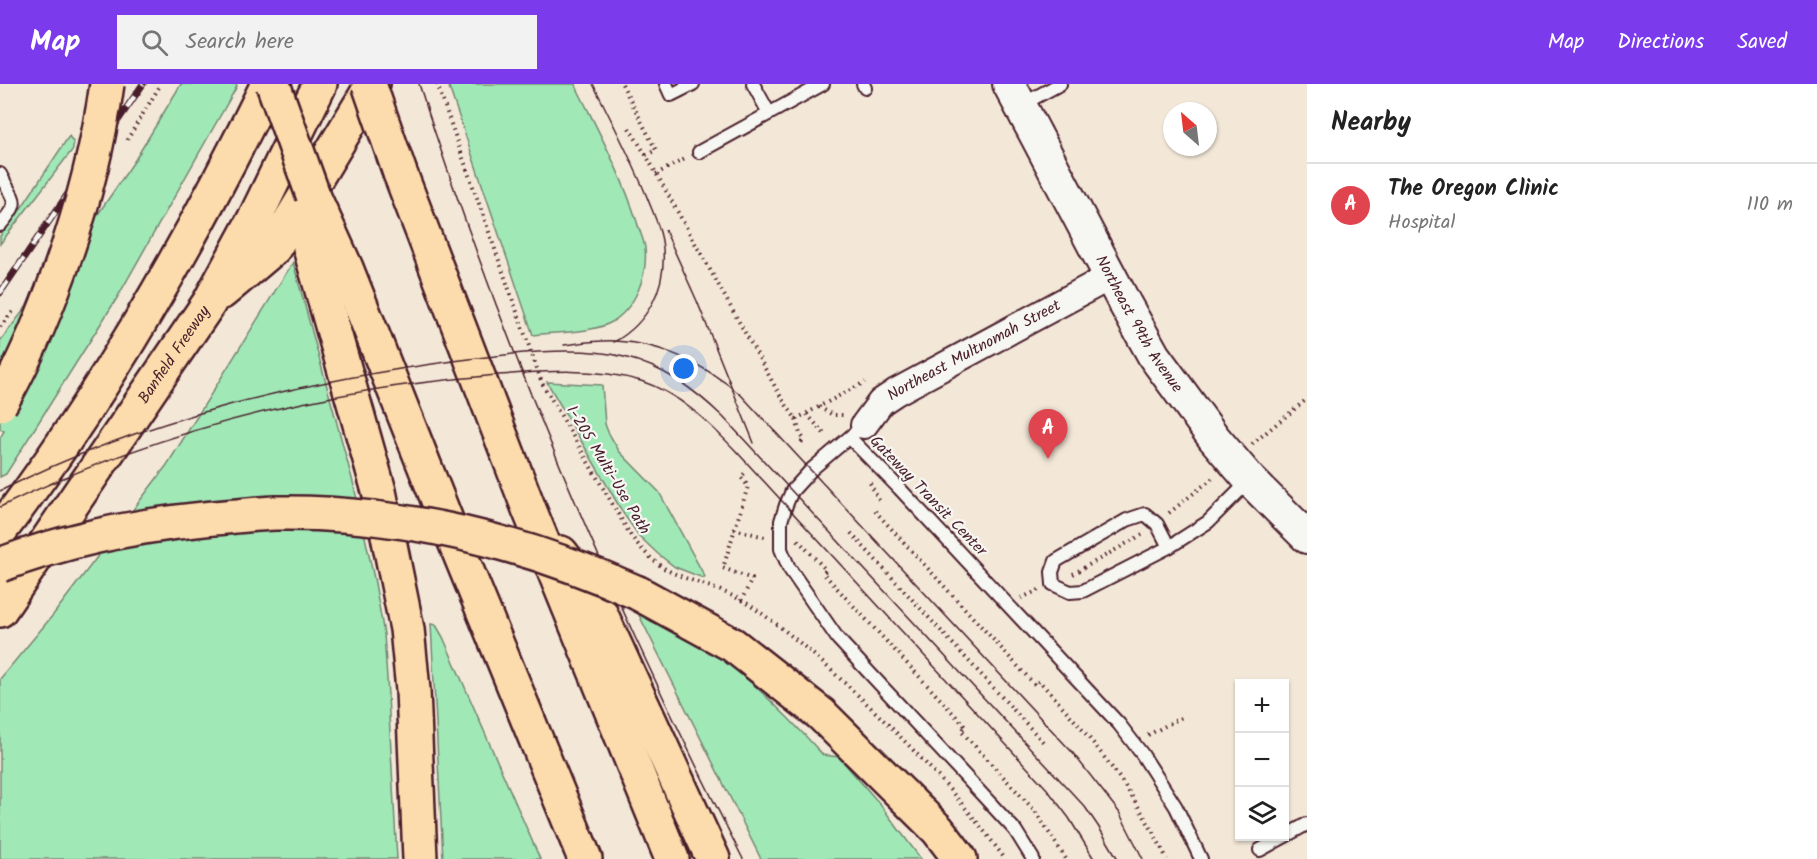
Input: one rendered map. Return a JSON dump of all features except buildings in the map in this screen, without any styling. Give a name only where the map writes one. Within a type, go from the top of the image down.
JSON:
[{"type":"highway","points":[[0,404],[37,332],[77,225],[96,150],[107,84]]},
{"type":"highway","points":[[0,531],[48,465],[136,329],[213,193],[268,84]]},
{"type":"highway","points":[[273,84],[313,195],[346,268],[585,859]]},
{"type":"highway","name":"Banfield Freeway","points":[[0,610],[209,303],[256,216],[320,84]]},
{"type":"highway","points":[[209,303],[274,248],[371,84]]},
{"type":"highway","points":[[371,84],[400,173],[529,509],[672,859]]},
{"type":"highway","points":[[313,195],[310,248],[379,491],[407,629],[413,690],[420,859]]},
{"type":"highway","points":[[529,509],[591,593],[713,859]]},
{"type":"highway","points":[[0,565],[33,552],[127,529],[179,521],[275,513],[372,518],[434,528],[543,556],[587,571],[638,593],[733,645],[821,714],[938,830],[960,859]]},
{"type":"highway","points":[[896,787],[944,859]]},
{"type":"street","name":"Northeast 99th Avenue","points":[[1015,95],[1154,356],[1214,438],[1307,537]]},
{"type":"street","name":"Northeast Multnomah Street","points":[[857,432],[881,402],[896,392],[1110,276]]},
{"type":"lane","points":[[666,84],[671,95],[693,84]]},
{"type":"lane","points":[[753,84],[769,113]]},
{"type":"lane","points":[[699,152],[823,84]]},
{"type":"lane","points":[[1015,95],[1060,84]]},
{"type":"lane","points":[[0,174],[15,202],[13,210],[0,225]]},
{"type":"lane","name":"Gateway Transit Center","points":[[1033,859],[1015,830],[838,639],[789,568],[781,549],[782,521],[792,491],[836,447],[857,432],[893,481],[1119,724],[1142,753],[1176,807],[1201,859]]},
{"type":"lane","points":[[1169,547],[1156,524],[1145,514],[1127,520],[1056,561],[1052,572],[1053,584],[1070,592],[1083,591],[1169,547],[1208,522],[1242,470]]},
{"type":"lane","points":[[1260,850],[1307,824]]},
{"type":"path","points":[[622,84],[656,150],[646,155]]},
{"type":"path","name":"I-205 Multi-Use Path","points":[[438,86],[542,382],[608,500],[631,536],[645,553],[669,571],[741,601],[784,630],[826,665],[892,728],[947,786],[1005,859]]},
{"type":"path","points":[[629,128],[796,420],[804,439],[800,444]]},
{"type":"path","points":[[656,174],[699,152]]},
{"type":"path","points":[[796,420],[865,382]]},
{"type":"path","points":[[1018,599],[1053,584],[1138,538],[1156,524],[1242,470],[1307,399]]},
{"type":"path","points":[[741,601],[752,579],[723,568],[748,486],[741,477],[745,473]]},
{"type":"path","points":[[875,511],[1035,685],[1039,681],[1082,728],[1118,774],[1151,824],[1167,859]]},
{"type":"path","points":[[734,529],[767,538]]},
{"type":"path","points":[[851,533],[1044,743]]},
{"type":"path","points":[[798,539],[826,570],[823,573],[966,727],[961,731],[1035,811],[1066,859]]},
{"type":"path","points":[[1144,737],[1184,716]]},
{"type":"green space","points":[[181,84],[236,84],[237,86],[117,298],[6,474],[0,477],[0,438],[4,431],[0,429],[0,341],[96,217],[135,160]]},
{"type":"green space","points":[[448,84],[575,84],[617,169],[644,245],[642,280],[633,300],[619,317],[593,329],[533,335]]},
{"type":"green space","points":[[69,136],[73,142],[73,149],[0,244],[0,236],[16,216]]},
{"type":"green space","points":[[293,262],[354,486],[384,634],[397,859],[0,859],[0,679],[53,615],[167,465]]},
{"type":"green space","points":[[547,382],[602,385],[605,424],[608,432],[619,451],[659,492],[705,577],[675,567],[639,536],[623,513]]},
{"type":"green space","points":[[645,611],[685,632],[714,652],[763,694],[823,755],[839,757],[879,803],[921,859],[761,859],[639,615]]},
{"type":"green space","points":[[431,624],[436,625],[443,637],[540,859],[443,859]]},
{"type":"tram line","points":[[419,84],[488,283],[565,478],[650,670],[743,859]]},
{"type":"tram line","points":[[593,84],[641,182],[659,229],[663,249],[661,277],[652,303],[636,325],[614,342]]},
{"type":"tram line","points":[[665,230],[697,301],[754,443]]},
{"type":"tram line","points":[[564,345],[609,341],[650,346],[698,365],[741,395],[1072,752],[1119,812],[1143,859]]},
{"type":"tram line","points":[[0,491],[55,465],[167,423],[284,391],[402,369],[500,355],[565,351],[606,353],[639,361],[678,380],[723,417],[1085,807],[1118,859]]},
{"type":"tram line","points":[[0,507],[58,480],[177,436],[299,404],[424,383],[525,373],[564,371],[603,373],[641,381],[680,401],[703,419],[735,450],[1047,789],[1069,818],[1094,859]]},
{"type":"railway","points":[[0,293],[143,84]]},
{"type":"place","name":"The Oregon Clinic","points":[[1048,459]]}]
